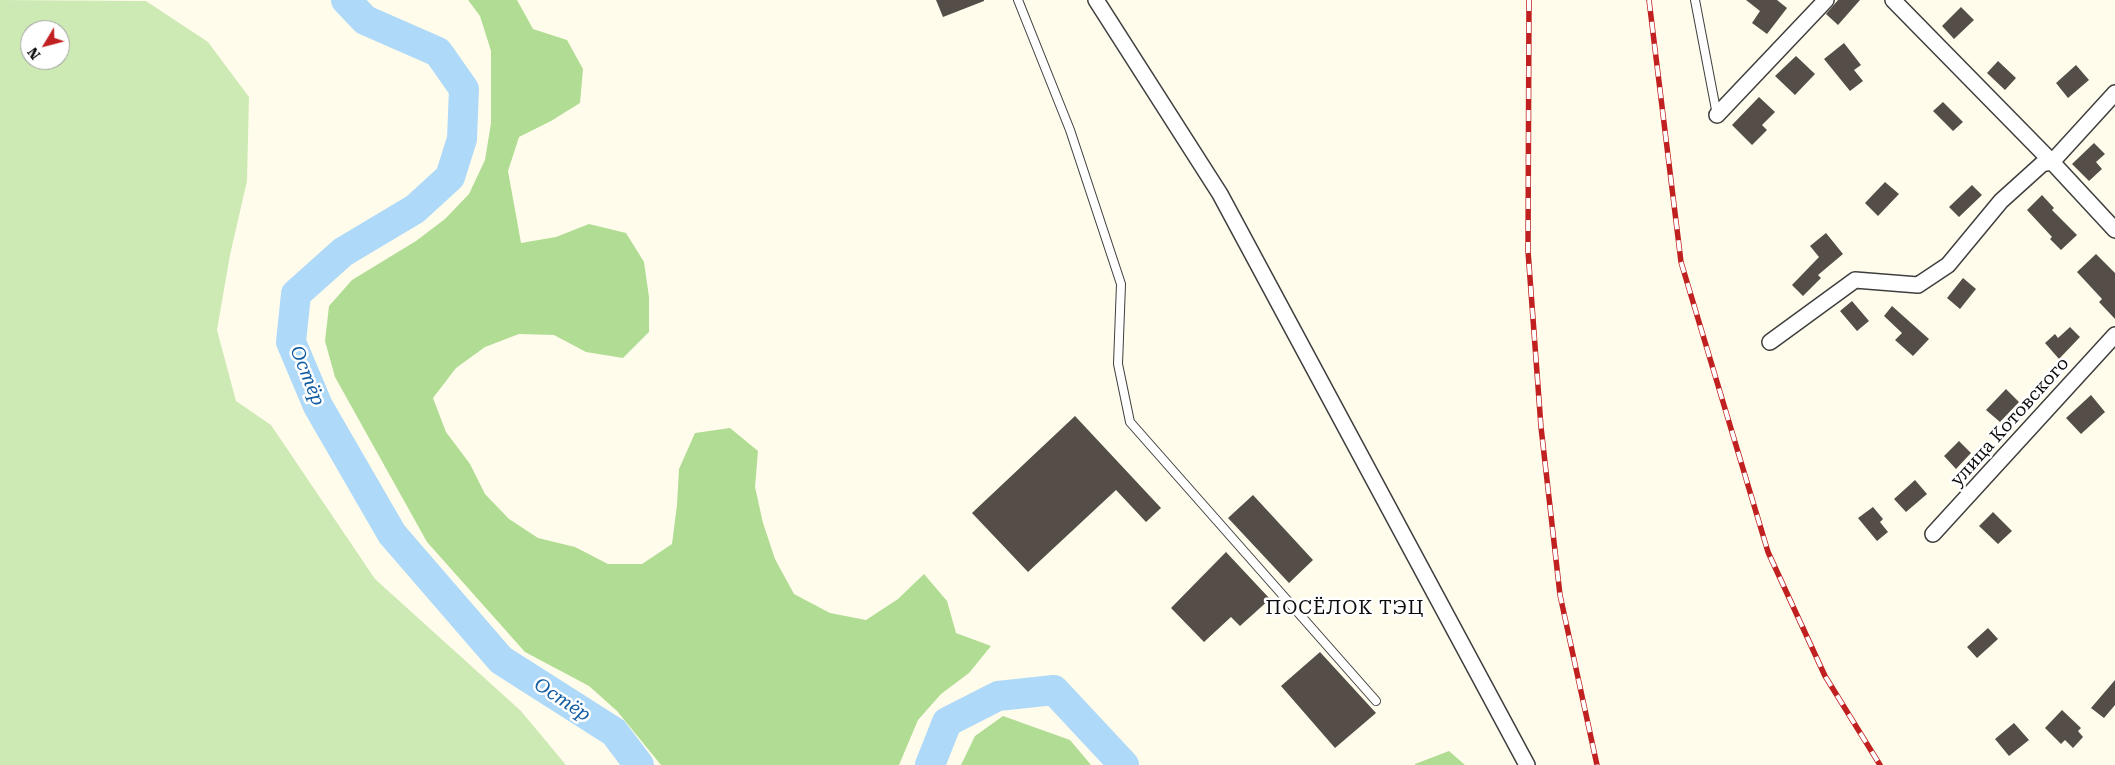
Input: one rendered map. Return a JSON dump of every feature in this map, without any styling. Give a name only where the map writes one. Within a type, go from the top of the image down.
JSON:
[{"type":"street","points":[[1096,0],[1220,194],[1527,765]]},
{"type":"street","points":[[1717,115],[1826,0]]},
{"type":"street","points":[[1893,0],[2052,162],[2115,230]]},
{"type":"street","points":[[1770,342],[1856,280],[1918,285],[1948,264],[2001,201],[2042,164],[2052,162],[2115,93]]},
{"type":"street","name":"улица Котовского","points":[[1933,534],[2115,335]]},
{"type":"lane","points":[[1018,0],[1070,130],[1121,284],[1118,364],[1130,422],[1376,701]]},
{"type":"lane","points":[[1695,0],[1717,115]]},
{"type":"green space","points":[[0,0],[146,1],[208,42],[249,97],[247,181],[230,255],[217,330],[236,401],[271,425],[375,579],[521,711],[566,765],[0,765]]},
{"type":"green space","points":[[468,0],[517,0],[533,29],[567,40],[583,69],[580,103],[551,121],[519,137],[508,171],[521,243],[556,237],[589,224],[626,233],[644,262],[649,297],[649,332],[623,358],[586,352],[554,335],[519,334],[485,347],[456,368],[433,398],[446,432],[470,464],[485,494],[509,519],[538,538],[575,547],[608,564],[642,564],[672,544],[679,469],[695,433],[730,428],[758,451],[755,487],[763,523],[775,559],[794,594],[830,613],[866,620],[898,599],[924,574],[947,601],[956,633],[991,646],[969,673],[941,694],[918,720],[899,765],[661,765],[617,711],[589,686],[525,652],[427,542],[335,377],[325,341],[329,306],[352,280],[416,241],[445,219],[469,194],[485,160],[491,123],[491,51],[480,16]]},
{"type":"green space","points":[[1003,716],[1070,740],[1091,765],[961,765],[975,736]]},
{"type":"green space","points":[[1449,751],[1465,765],[1415,765],[1415,764]]},
{"type":"building","points":[[936,0],[984,0],[984,1],[943,17]]},
{"type":"building","points":[[1746,0],[1777,0],[1787,8],[1767,34],[1752,23],[1760,11]]},
{"type":"building","points":[[1838,0],[1860,0],[1838,25],[1826,14]]},
{"type":"building","points":[[1961,7],[1974,20],[1954,39],[1942,26]]},
{"type":"building","points":[[1844,43],[1861,65],[1854,70],[1863,81],[1850,91],[1824,59]]},
{"type":"building","points":[[1796,56],[1815,74],[1795,95],[1775,76]]},
{"type":"building","points":[[1998,61],[2016,78],[2005,90],[1987,73]]},
{"type":"building","points":[[2076,65],[2089,80],[2068,98],[2056,83]]},
{"type":"building","points":[[1759,97],[1775,112],[1762,125],[1767,130],[1752,145],[1732,125]]},
{"type":"building","points":[[1943,102],[1963,122],[1953,131],[1933,111]]},
{"type":"building","points":[[2094,143],[2105,154],[2096,162],[2102,169],[2089,181],[2072,164]]},
{"type":"building","points":[[1885,182],[1899,194],[1878,216],[1865,203]]},
{"type":"building","points":[[1972,185],[1982,195],[1959,217],[1949,207]]},
{"type":"building","points":[[2042,195],[2054,208],[2052,210],[2077,235],[2061,250],[2050,239],[2052,237],[2027,210]]},
{"type":"building","points":[[1826,233],[1843,254],[1818,275],[1821,278],[1803,296],[1792,285],[1819,257],[1810,246]]},
{"type":"building","points":[[2096,254],[2115,273],[2115,319],[2099,302],[2102,299],[2077,272]]},
{"type":"building","points":[[1963,278],[1976,289],[1960,309],[1947,298]]},
{"type":"building","points":[[1852,301],[1869,321],[1857,331],[1840,311]]},
{"type":"building","points":[[1892,306],[1929,339],[1913,356],[1895,340],[1902,333],[1884,316]]},
{"type":"building","points":[[2070,327],[2080,337],[2059,359],[2045,343],[2055,334],[2058,338]]},
{"type":"building","points":[[2006,389],[2019,402],[2000,422],[1986,410]]},
{"type":"building","points":[[2091,395],[2105,412],[2081,434],[2066,418]]},
{"type":"building","points":[[1075,416],[1161,508],[1146,522],[1116,490],[1028,572],[972,513]]},
{"type":"building","points":[[1959,441],[1971,453],[1956,469],[1944,456]]},
{"type":"building","points":[[1915,480],[1927,494],[1906,512],[1894,499]]},
{"type":"building","points":[[1253,495],[1313,560],[1289,583],[1228,518]]},
{"type":"building","points":[[1873,507],[1883,519],[1880,522],[1888,532],[1877,541],[1858,518]]},
{"type":"building","points":[[1993,512],[2012,531],[1998,544],[1979,526]]},
{"type":"building","points":[[1226,552],[1270,599],[1240,626],[1231,617],[1204,642],[1171,608]]},
{"type":"building","points":[[1988,628],[1998,639],[1977,658],[1967,647]]},
{"type":"building","points":[[1320,652],[1376,713],[1335,748],[1281,686]]},
{"type":"building","points":[[2115,680],[2115,705],[2104,718],[2091,708]]},
{"type":"building","points":[[2062,710],[2081,728],[2078,731],[2083,737],[2073,748],[2065,740],[2061,744],[2045,728]]},
{"type":"building","points":[[2014,723],[2029,740],[2009,756],[1995,739]]},
{"type":"waterway","name":"Остёр","points":[[346,0],[365,20],[438,52],[464,89],[462,139],[450,177],[415,209],[343,252],[296,294],[291,342],[318,406],[392,534],[501,660],[614,732],[639,765]]},
{"type":"waterway","name":"Остёр","points":[[930,765],[947,722],[998,696],[1054,690],[1124,765]]},
{"type":"railway","points":[[1529,0],[1528,251],[1541,427],[1560,595],[1597,765]]},
{"type":"railway","points":[[1649,0],[1681,262],[1768,552],[1825,676],[1880,765]]},
{"type":"district","name":"ПОСЁЛОК ТЭЦ","points":[[1345,608]]}]
